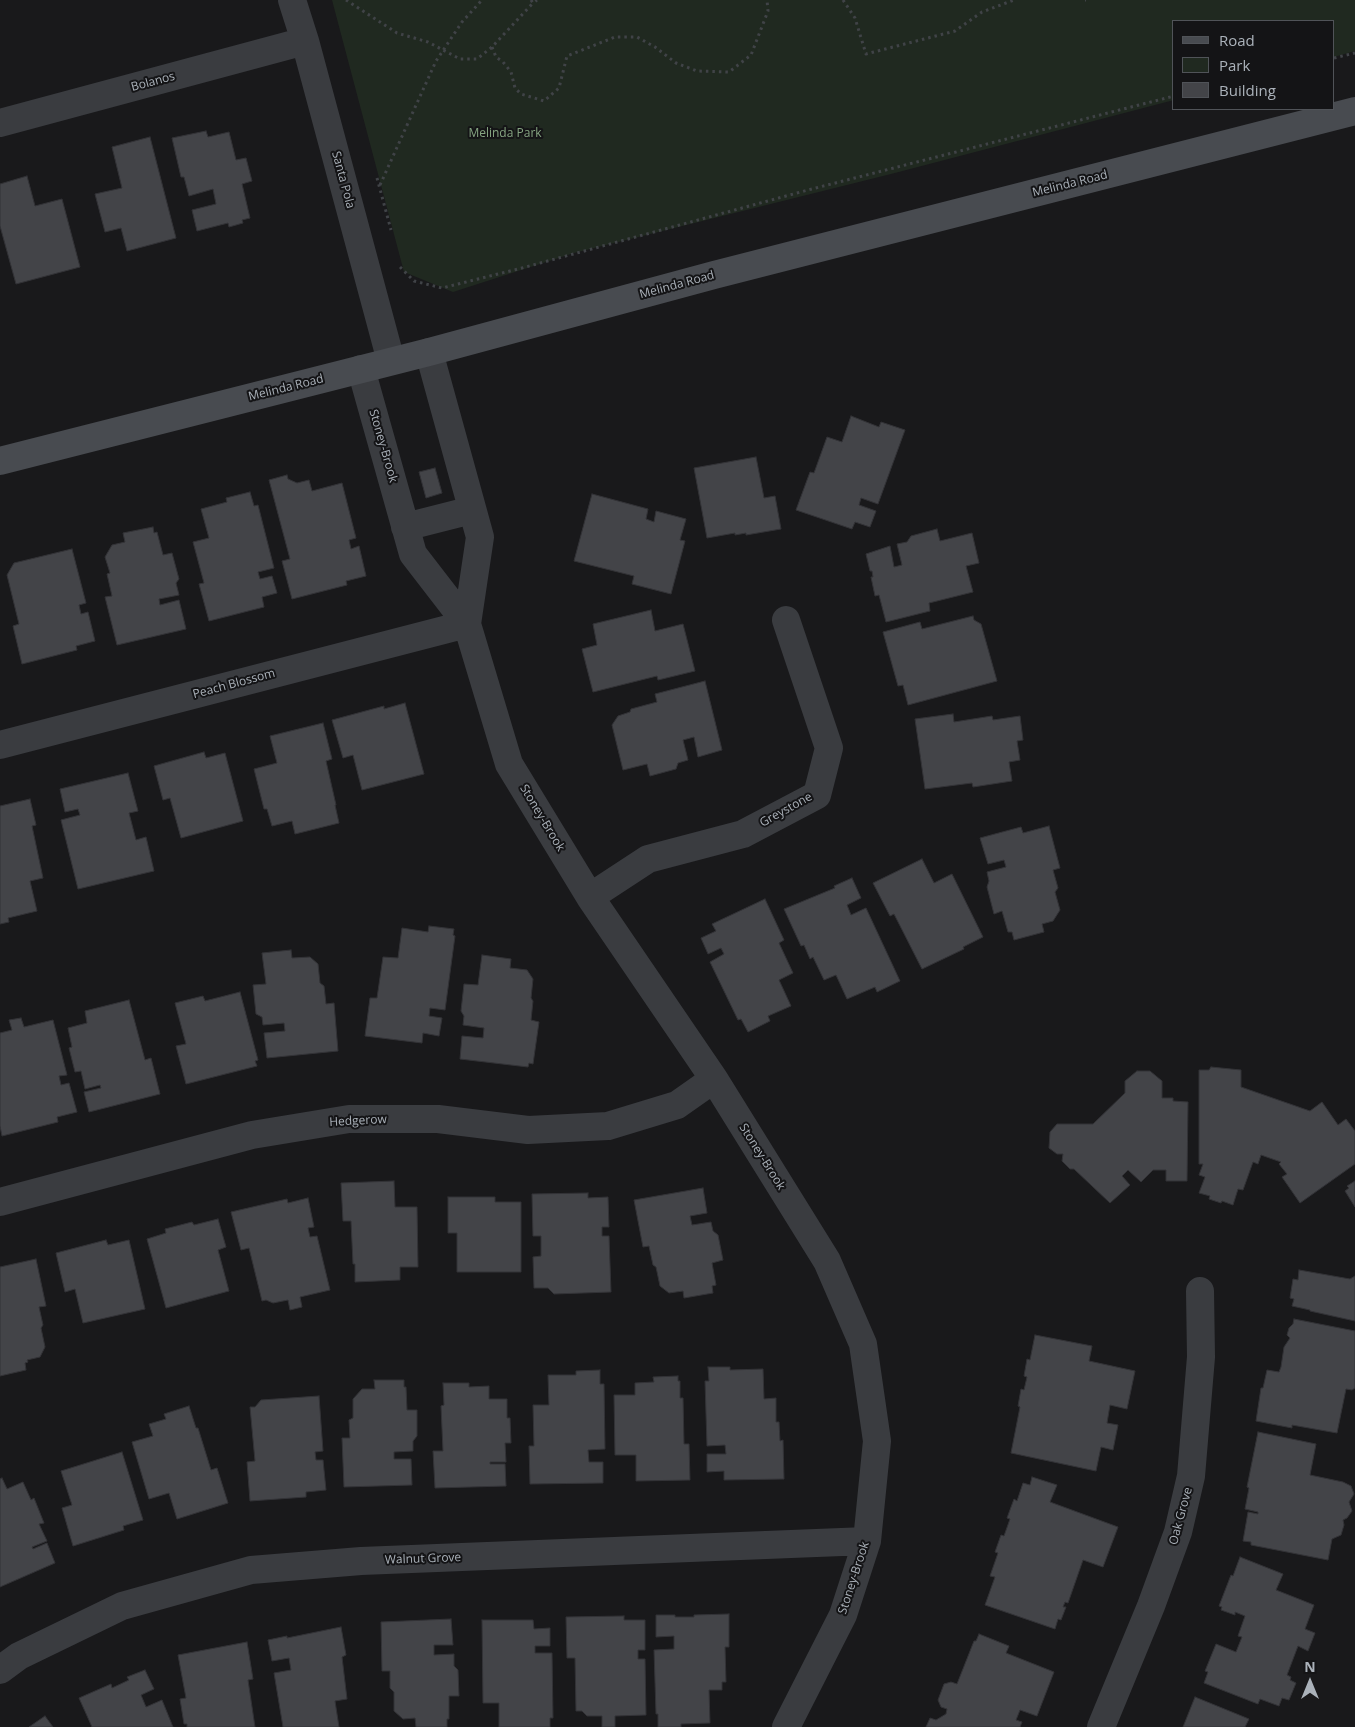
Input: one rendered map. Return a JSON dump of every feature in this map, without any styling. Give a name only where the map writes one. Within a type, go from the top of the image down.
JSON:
[{"type":"main road","name":"Melinda Road","points":[[0,461],[429,352],[724,273],[1355,111]]},
{"type":"street","name":"Santa Pola","points":[[292,0],[305,41],[391,361]]},
{"type":"street","name":"Bolanos","points":[[0,123],[305,41]]},
{"type":"street","name":"Stoney-Brook","points":[[429,352],[480,537],[467,624]]},
{"type":"street","name":"Stoney-Brook","points":[[361,369],[412,554],[467,624],[509,764],[590,897],[714,1079],[827,1261],[863,1344],[877,1441],[867,1541],[843,1615],[786,1727]]},
{"type":"street","points":[[405,527],[472,510]]},
{"type":"street","name":"Greystone","points":[[590,897],[648,859],[743,834],[816,795],[829,748],[786,620]]},
{"type":"street","name":"Peach Blossom","points":[[0,745],[467,624]]},
{"type":"street","name":"Hedgerow","points":[[0,1202],[252,1134],[349,1119],[438,1119],[528,1130],[608,1126],[677,1105],[714,1079]]},
{"type":"street","name":"Oak Grove","points":[[1101,1727],[1151,1606],[1178,1532],[1191,1476],[1201,1357],[1200,1291]]},
{"type":"street","name":"Walnut Grove","points":[[0,1670],[19,1656],[122,1606],[251,1570],[360,1561],[867,1541]]},
{"type":"path","points":[[346,0],[397,33],[428,42],[460,59],[477,59],[492,47],[534,1]]},
{"type":"path","points":[[392,232],[380,185],[436,61],[462,22],[482,0]]},
{"type":"path","points":[[492,47],[496,56],[511,72],[515,88],[521,94],[544,101],[558,88],[566,56],[615,37],[637,37],[655,47],[676,63],[697,71],[729,72],[751,55],[768,11],[766,0]]},
{"type":"path","points":[[843,0],[855,18],[866,54],[956,31],[982,12],[1014,0]]},
{"type":"path","points":[[1335,58],[1355,54]]},
{"type":"path","points":[[398,259],[401,268],[414,281],[442,288],[808,190],[1172,97]]},
{"type":"green space","name":"Melinda Park","points":[[332,0],[1355,0],[1355,51],[1335,57],[1335,20],[1172,20],[1172,101],[891,174],[574,253],[453,292],[404,272]]},
{"type":"building","points":[[206,131],[208,137],[229,132],[236,160],[246,158],[252,181],[242,184],[250,218],[242,220],[243,223],[229,227],[228,223],[197,231],[192,210],[216,204],[213,189],[189,196],[184,177],[181,177],[172,138]]},
{"type":"building","points":[[150,137],[176,238],[127,251],[121,228],[105,232],[95,194],[122,188],[112,147]]},
{"type":"building","points":[[27,176],[35,206],[62,199],[80,267],[16,284],[0,226],[0,184]]},
{"type":"building","points":[[851,416],[879,427],[881,422],[905,430],[878,504],[861,498],[859,505],[876,511],[870,527],[855,522],[852,529],[796,510],[810,472],[814,473],[827,437],[842,442]]},
{"type":"building","points":[[756,457],[764,498],[775,496],[781,529],[746,535],[746,533],[735,535],[735,533],[707,538],[694,468]]},
{"type":"building","points":[[435,468],[442,493],[426,498],[419,472]]},
{"type":"building","points":[[287,475],[288,479],[297,483],[309,480],[312,491],[342,483],[356,538],[349,540],[351,549],[359,546],[366,576],[346,581],[347,585],[292,599],[282,561],[290,559],[269,480]]},
{"type":"building","points":[[250,492],[254,506],[258,505],[274,568],[258,572],[260,579],[272,576],[277,593],[262,597],[264,607],[209,621],[199,584],[204,583],[193,542],[209,538],[201,509],[227,502],[226,498]]},
{"type":"building","points":[[592,494],[648,509],[646,519],[654,522],[656,511],[686,519],[680,540],[685,541],[671,594],[632,584],[634,576],[574,561]]},
{"type":"building","points":[[153,527],[154,533],[157,532],[163,555],[172,553],[179,579],[176,583],[179,595],[159,599],[160,605],[179,600],[186,629],[117,645],[105,597],[112,596],[107,574],[110,573],[105,557],[112,545],[125,542],[123,533]]},
{"type":"building","points":[[937,529],[940,541],[972,533],[979,563],[966,566],[973,592],[929,603],[930,611],[886,622],[879,595],[875,596],[871,577],[873,577],[872,571],[870,571],[866,554],[890,546],[894,567],[902,565],[897,544],[907,542],[911,536]]},
{"type":"building","points":[[72,549],[86,603],[79,605],[81,614],[88,612],[95,641],[76,646],[77,650],[22,664],[13,626],[19,624],[7,575],[14,563]]},
{"type":"building","points":[[651,610],[655,631],[683,624],[695,671],[658,680],[657,676],[593,692],[582,649],[597,645],[593,624]]},
{"type":"building","points":[[973,616],[974,620],[981,624],[997,681],[908,705],[903,685],[898,686],[883,632],[920,622],[922,629]]},
{"type":"building","points":[[705,681],[722,750],[698,757],[694,737],[683,740],[688,760],[678,763],[676,769],[650,776],[647,764],[623,770],[612,725],[618,716],[630,712],[631,709],[657,702],[655,694]]},
{"type":"building","points":[[405,703],[424,774],[362,790],[353,755],[343,758],[332,720],[384,706],[384,709]]},
{"type":"building","points":[[953,714],[954,722],[992,716],[993,720],[1020,716],[1023,740],[1017,741],[1020,760],[1009,762],[1012,781],[973,787],[972,783],[925,789],[915,719]]},
{"type":"building","points":[[323,723],[332,759],[326,761],[339,823],[295,834],[292,821],[272,826],[267,809],[264,809],[254,769],[277,763],[270,736]]},
{"type":"building","points":[[204,752],[206,758],[225,753],[243,821],[181,838],[170,798],[163,800],[154,766]]},
{"type":"building","points":[[128,773],[138,811],[129,813],[136,840],[146,837],[154,871],[78,889],[61,820],[80,815],[78,809],[65,812],[60,789]]},
{"type":"building","points":[[30,799],[36,825],[32,826],[43,878],[30,881],[37,911],[8,918],[9,922],[0,924],[0,806]]},
{"type":"building","points":[[1049,826],[1060,868],[1053,870],[1058,888],[1055,892],[1060,910],[1053,921],[1042,924],[1044,932],[1014,940],[1012,932],[1008,932],[1002,911],[994,914],[987,887],[989,881],[987,872],[1006,867],[1004,860],[988,864],[980,838],[1021,827],[1023,833]]},
{"type":"building","points":[[922,859],[934,883],[952,874],[983,937],[963,947],[964,949],[922,969],[894,914],[890,916],[873,883]]},
{"type":"building","points":[[852,878],[861,898],[847,905],[851,915],[866,908],[900,981],[877,992],[875,987],[847,999],[836,975],[824,980],[813,957],[810,959],[804,945],[801,946],[784,909],[835,888],[834,886]]},
{"type":"building","points":[[765,899],[784,940],[779,943],[793,973],[779,980],[791,1006],[768,1016],[770,1021],[748,1032],[741,1019],[738,1020],[710,962],[724,954],[721,948],[708,954],[701,938],[716,931],[712,924]]},
{"type":"building","points":[[429,926],[454,929],[453,935],[455,936],[445,1010],[430,1008],[429,1016],[442,1018],[439,1036],[423,1033],[422,1043],[365,1036],[370,998],[377,998],[383,957],[398,958],[402,928],[428,932]]},
{"type":"building","points":[[291,950],[292,958],[310,957],[318,964],[320,983],[324,986],[326,1004],[334,1003],[338,1051],[267,1058],[264,1033],[285,1031],[284,1023],[263,1025],[262,1017],[256,1014],[253,985],[266,984],[262,953]]},
{"type":"building","points":[[482,955],[511,959],[510,968],[527,970],[533,979],[531,1020],[539,1022],[533,1064],[529,1063],[528,1067],[460,1059],[462,1036],[483,1038],[484,1028],[463,1025],[464,1016],[461,1011],[464,984],[478,985]]},
{"type":"building","points":[[240,992],[258,1060],[255,1061],[257,1066],[186,1084],[176,1046],[186,1044],[175,1003],[203,996],[205,1001]]},
{"type":"building","points":[[129,1000],[145,1060],[151,1058],[160,1094],[89,1112],[84,1092],[101,1088],[100,1085],[85,1089],[81,1071],[75,1072],[69,1048],[72,1047],[68,1028],[87,1023],[85,1011]]},
{"type":"building","points":[[21,1018],[24,1027],[53,1020],[67,1075],[59,1076],[61,1085],[69,1083],[77,1112],[57,1117],[58,1122],[2,1136],[0,1126],[0,1033],[12,1030],[9,1020]]},
{"type":"building","points":[[1211,1067],[1241,1070],[1241,1087],[1310,1111],[1322,1102],[1338,1125],[1346,1119],[1355,1131],[1355,1164],[1300,1203],[1282,1177],[1287,1174],[1279,1164],[1281,1162],[1261,1155],[1258,1164],[1253,1162],[1243,1190],[1238,1189],[1233,1205],[1209,1199],[1210,1196],[1199,1193],[1205,1177],[1199,1175],[1203,1164],[1199,1164],[1199,1070],[1209,1070]]},
{"type":"building","points":[[1137,1071],[1150,1071],[1162,1081],[1162,1098],[1173,1098],[1173,1101],[1188,1102],[1187,1181],[1166,1181],[1166,1170],[1153,1170],[1141,1182],[1128,1170],[1122,1176],[1130,1185],[1110,1203],[1074,1169],[1070,1169],[1062,1161],[1063,1154],[1057,1154],[1049,1148],[1050,1132],[1057,1124],[1093,1124],[1125,1093],[1125,1081]]},
{"type":"building","points":[[394,1181],[395,1207],[417,1207],[418,1267],[400,1267],[400,1280],[355,1282],[351,1221],[343,1221],[341,1183]]},
{"type":"building","points":[[1355,1181],[1355,1207],[1345,1191],[1349,1188],[1347,1186]]},
{"type":"building","points":[[703,1188],[707,1213],[690,1216],[692,1225],[711,1222],[713,1231],[718,1235],[723,1260],[712,1263],[716,1285],[712,1286],[713,1293],[684,1298],[683,1291],[669,1293],[660,1286],[649,1246],[643,1247],[634,1200]]},
{"type":"building","points":[[588,1193],[588,1198],[608,1197],[609,1227],[602,1227],[602,1236],[609,1236],[611,1292],[554,1294],[548,1288],[534,1288],[533,1257],[541,1256],[541,1236],[533,1236],[532,1194]]},
{"type":"building","points":[[448,1197],[495,1197],[495,1202],[521,1202],[521,1272],[457,1272],[457,1233],[448,1233]]},
{"type":"building","points":[[308,1198],[314,1227],[308,1228],[310,1237],[317,1236],[330,1290],[300,1297],[302,1307],[290,1310],[288,1300],[273,1303],[266,1300],[262,1301],[249,1248],[241,1250],[231,1212],[287,1199],[288,1203]]},
{"type":"building","points":[[218,1219],[226,1247],[218,1250],[229,1291],[166,1308],[147,1239],[166,1233],[165,1229],[192,1222],[194,1225]]},
{"type":"building","points":[[106,1240],[108,1245],[129,1240],[145,1309],[83,1323],[75,1289],[65,1292],[56,1253]]},
{"type":"building","points":[[36,1259],[46,1306],[39,1307],[45,1347],[40,1357],[27,1360],[28,1362],[25,1363],[26,1370],[0,1376],[0,1267]]},
{"type":"building","points":[[1299,1270],[1350,1279],[1355,1276],[1355,1321],[1292,1306],[1294,1299],[1290,1298],[1293,1279],[1298,1280]]},
{"type":"building","points":[[1294,1319],[1355,1331],[1355,1388],[1352,1390],[1346,1389],[1337,1433],[1292,1425],[1292,1428],[1256,1421],[1261,1388],[1263,1388],[1267,1370],[1279,1372],[1284,1347],[1290,1338],[1287,1335]]},
{"type":"building","points":[[1035,1335],[1092,1346],[1089,1361],[1135,1371],[1127,1409],[1110,1405],[1107,1423],[1118,1425],[1113,1450],[1101,1447],[1096,1471],[1011,1453],[1020,1407],[1018,1406],[1021,1389],[1024,1390],[1027,1377],[1024,1376],[1027,1359],[1030,1360]]},
{"type":"building","points":[[708,1367],[730,1367],[730,1370],[763,1369],[764,1399],[776,1398],[776,1422],[779,1422],[780,1441],[783,1440],[784,1479],[724,1480],[724,1471],[707,1472],[707,1454],[726,1454],[725,1445],[707,1446],[705,1381],[709,1381]]},
{"type":"building","points":[[600,1370],[600,1384],[604,1384],[605,1449],[588,1450],[589,1462],[603,1462],[603,1483],[530,1484],[529,1446],[534,1446],[533,1405],[549,1405],[548,1375],[576,1375],[576,1371]]},
{"type":"building","points":[[678,1376],[678,1381],[680,1381],[680,1398],[683,1398],[684,1444],[689,1444],[690,1480],[636,1481],[636,1455],[615,1455],[614,1395],[635,1395],[635,1383],[654,1382],[653,1377]]},
{"type":"building","points":[[374,1380],[404,1380],[407,1410],[417,1410],[417,1436],[413,1441],[413,1451],[394,1452],[394,1459],[411,1459],[412,1485],[344,1487],[342,1438],[350,1438],[349,1420],[353,1418],[353,1399],[362,1389],[375,1389]]},
{"type":"building","points":[[443,1383],[469,1383],[469,1387],[489,1386],[489,1399],[507,1399],[507,1418],[510,1418],[511,1443],[505,1443],[506,1462],[490,1462],[490,1464],[505,1464],[506,1486],[435,1488],[433,1451],[443,1451],[441,1406],[444,1405]]},
{"type":"building","points":[[319,1396],[323,1451],[315,1452],[316,1460],[323,1460],[326,1490],[306,1492],[306,1497],[250,1501],[247,1462],[255,1461],[250,1407],[255,1407],[261,1400]]},
{"type":"building","points":[[189,1406],[211,1470],[217,1468],[228,1503],[177,1519],[169,1493],[149,1499],[132,1442],[153,1436],[149,1424],[166,1419],[164,1414]]},
{"type":"building","points":[[1258,1432],[1316,1444],[1310,1475],[1343,1482],[1351,1486],[1354,1494],[1349,1502],[1352,1511],[1343,1520],[1344,1525],[1341,1535],[1332,1539],[1328,1560],[1251,1545],[1251,1542],[1243,1541],[1248,1512],[1258,1514],[1258,1512],[1245,1509],[1249,1488],[1247,1487]]},
{"type":"building","points":[[122,1452],[143,1520],[123,1526],[124,1530],[73,1546],[62,1508],[72,1505],[61,1471]]},
{"type":"building","points":[[1032,1477],[1057,1485],[1050,1502],[1118,1527],[1103,1567],[1083,1560],[1068,1603],[1065,1602],[1063,1607],[1066,1607],[1061,1620],[1058,1619],[1055,1629],[985,1605],[995,1577],[990,1576],[998,1553],[995,1552],[1001,1535],[1004,1536],[1010,1519],[1007,1518],[1014,1499],[1017,1501],[1023,1483],[1030,1485]]},
{"type":"building","points":[[2,1478],[7,1489],[23,1482],[31,1500],[34,1498],[44,1523],[39,1524],[47,1541],[32,1547],[33,1549],[47,1543],[55,1563],[0,1587],[0,1479]]},
{"type":"building","points":[[1240,1557],[1283,1574],[1276,1590],[1314,1605],[1305,1629],[1315,1633],[1308,1651],[1298,1646],[1287,1675],[1291,1677],[1290,1680],[1296,1683],[1289,1700],[1282,1698],[1279,1706],[1260,1699],[1258,1704],[1204,1683],[1208,1672],[1205,1671],[1216,1644],[1236,1652],[1242,1637],[1238,1636],[1245,1616],[1221,1610],[1222,1607],[1219,1606]]},
{"type":"building","points":[[729,1614],[729,1647],[725,1647],[726,1682],[722,1682],[722,1690],[709,1690],[710,1723],[681,1724],[681,1727],[658,1727],[654,1650],[674,1649],[674,1636],[656,1637],[656,1615],[694,1617],[694,1615]]},
{"type":"building","points":[[624,1616],[624,1620],[645,1620],[645,1650],[638,1650],[638,1659],[645,1659],[646,1715],[615,1716],[615,1727],[602,1727],[602,1716],[587,1716],[582,1711],[576,1711],[575,1658],[567,1658],[566,1617]]},
{"type":"building","points":[[451,1619],[453,1645],[434,1645],[434,1655],[454,1654],[454,1666],[458,1670],[459,1696],[449,1696],[447,1727],[416,1727],[415,1718],[403,1719],[394,1711],[394,1692],[390,1688],[390,1671],[382,1671],[381,1622]]},
{"type":"building","points":[[482,1620],[533,1620],[534,1629],[550,1628],[550,1646],[535,1646],[535,1653],[552,1653],[553,1718],[550,1718],[550,1727],[499,1727],[499,1703],[483,1703]]},
{"type":"building","points":[[341,1627],[346,1655],[342,1657],[347,1699],[335,1701],[339,1727],[283,1727],[274,1673],[291,1670],[289,1658],[272,1661],[268,1640]]},
{"type":"building","points":[[979,1634],[1009,1646],[1006,1653],[1054,1672],[1037,1716],[1020,1710],[1016,1720],[1022,1722],[1020,1727],[926,1727],[930,1718],[936,1720],[946,1714],[947,1709],[941,1707],[938,1700],[944,1684],[951,1682],[957,1684],[974,1641],[976,1641]]},
{"type":"building","points":[[247,1642],[253,1679],[248,1680],[255,1727],[187,1727],[187,1724],[184,1724],[180,1699],[186,1698],[178,1655]]},
{"type":"building","points":[[145,1670],[154,1689],[141,1695],[146,1707],[162,1700],[173,1727],[92,1727],[79,1698],[111,1684],[112,1688],[129,1680],[127,1677]]},
{"type":"building","points":[[1195,1697],[1249,1719],[1245,1727],[1183,1727]]},
{"type":"building","points":[[45,1716],[53,1727],[29,1727]]}]
